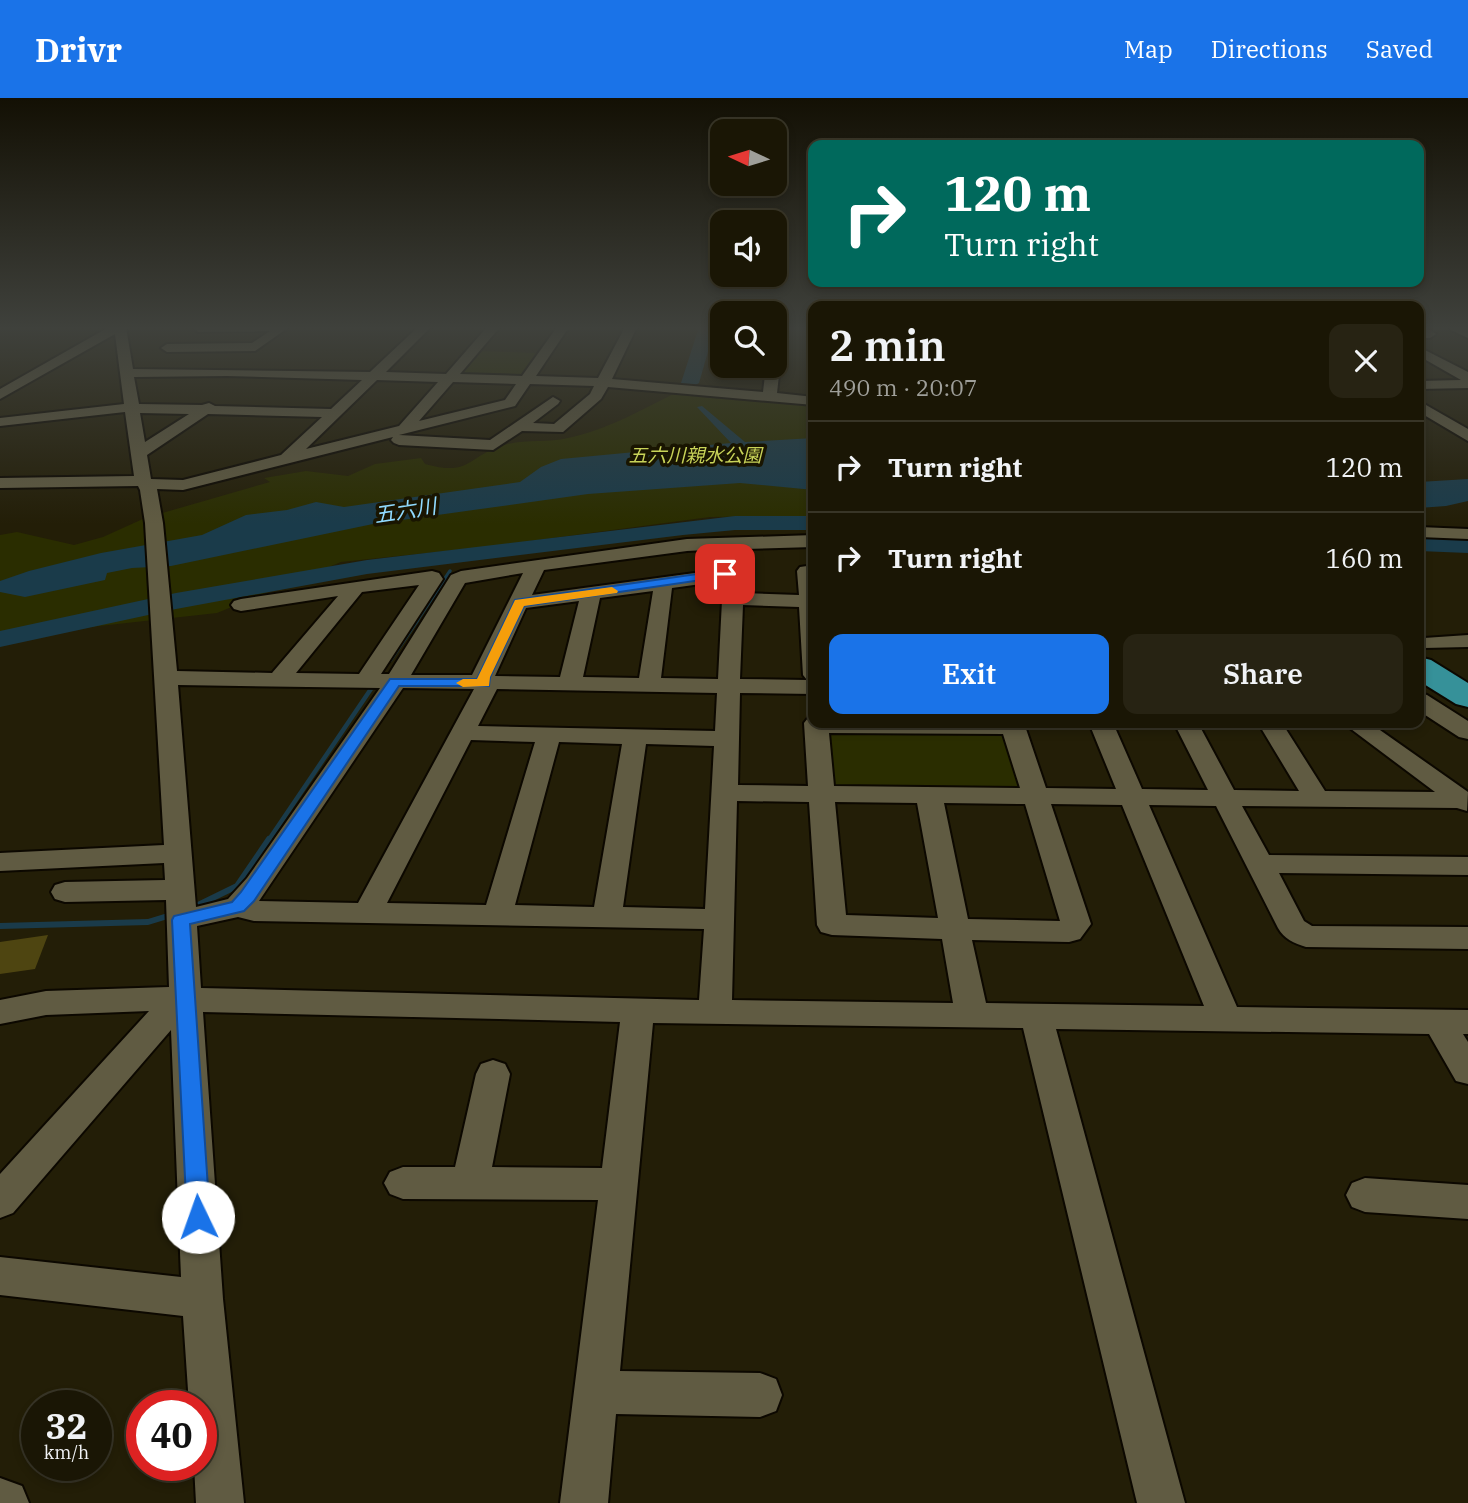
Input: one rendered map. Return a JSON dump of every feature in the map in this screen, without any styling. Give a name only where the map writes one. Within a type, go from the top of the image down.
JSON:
[{"type":"highway","points":[[1437,648],[1468,680]]},
{"type":"highway","points":[[1437,648],[1468,697]]},
{"type":"street","points":[[132,393],[139,453],[154,523],[160,599],[178,853],[185,1000],[189,1025],[202,1299],[220,1503]]},
{"type":"street","points":[[286,460],[356,393]]},
{"type":"street","points":[[398,440],[436,393]]},
{"type":"street","points":[[398,440],[510,403],[516,393]]},
{"type":"street","points":[[519,426],[558,429],[597,393]]},
{"type":"street","points":[[729,393],[808,400]]},
{"type":"street","points":[[326,394],[353,395]]},
{"type":"street","points":[[139,453],[222,397]]},
{"type":"street","points":[[0,483],[145,482],[183,485],[373,438],[493,445],[553,401]]},
{"type":"street","points":[[0,422],[133,407],[334,413]]},
{"type":"street","points":[[1424,408],[1468,436]]},
{"type":"street","points":[[423,458],[427,441]]},
{"type":"street","points":[[1424,532],[1468,534]]},
{"type":"street","points":[[238,907],[257,886],[395,682],[458,579],[677,547],[735,542],[808,541]]},
{"type":"street","points":[[715,1012],[735,542]]},
{"type":"street","points":[[368,912],[486,689],[483,677],[536,566]]},
{"type":"street","points":[[241,605],[432,577],[365,681]]},
{"type":"street","points":[[520,603],[659,584],[733,587],[808,601]]},
{"type":"street","points":[[649,685],[663,590],[659,584]]},
{"type":"street","points":[[278,680],[356,587]]},
{"type":"street","points":[[570,684],[590,598],[588,594]]},
{"type":"street","points":[[1437,648],[1468,654]]},
{"type":"street","points":[[166,678],[808,687]]},
{"type":"street","points":[[1424,703],[1468,732]]},
{"type":"street","points":[[816,728],[832,925],[1069,932],[1076,924],[1013,728]]},
{"type":"street","points":[[1103,728],[1226,1019]]},
{"type":"street","points":[[1189,728],[1293,928],[1306,936],[1468,938]]},
{"type":"street","points":[[1273,728],[1318,800]]},
{"type":"street","points":[[1362,728],[1466,802]]},
{"type":"street","points":[[462,733],[727,738]]},
{"type":"street","points":[[498,915],[549,735]]},
{"type":"street","points":[[607,917],[635,737]]},
{"type":"street","points":[[726,793],[1466,802]]},
{"type":"street","points":[[929,796],[972,1015]]},
{"type":"street","points":[[0,862],[178,853]]},
{"type":"street","points":[[1260,864],[1468,866]]},
{"type":"street","points":[[65,892],[166,890],[180,886]]},
{"type":"street","points":[[181,920],[238,907],[254,911],[721,919]]},
{"type":"street","points":[[0,1202],[153,1026],[185,1000]]},
{"type":"street","points":[[0,1012],[70,1001],[185,1000],[638,1011],[1453,1022],[1468,1071]]},
{"type":"street","points":[[584,1503],[638,1011]]},
{"type":"street","points":[[1034,1016],[1045,1042],[1161,1503]]},
{"type":"street","points":[[470,1183],[493,1074]]},
{"type":"street","points":[[403,1183],[619,1184]]},
{"type":"street","points":[[1365,1195],[1468,1202]]},
{"type":"street","points":[[0,1276],[202,1299]]},
{"type":"street","points":[[596,1392],[760,1395]]},
{"type":"green space","name":"五六川親水公園","points":[[677,393],[706,393],[808,403],[808,516],[710,517],[494,546],[341,562],[217,613],[0,637],[0,535],[17,532],[74,545],[103,537],[145,518],[270,482],[264,478],[306,471],[348,476],[375,464],[421,458],[425,464],[460,467],[504,445],[583,434]]},
{"type":"green space","points":[[1000,731],[1010,735],[1023,788],[830,786],[826,732]]},
{"type":"water","points":[[702,406],[745,442],[808,438],[808,489],[740,483],[588,494],[373,524],[171,566],[132,568],[107,573],[105,580],[25,597],[0,592],[0,581],[29,571],[101,553],[202,535],[246,515],[287,510],[316,502],[344,507],[520,482],[541,467],[561,459],[731,443],[697,407]]},
{"type":"water","points":[[1468,479],[1468,501],[1424,508],[1424,482]]},
{"type":"building","points":[[48,935],[35,969],[0,974],[0,942]]},
{"type":"waterway","name":"五六川","points":[[0,639],[176,601],[367,567],[683,528],[735,523],[808,523]]},
{"type":"waterway","points":[[1424,544],[1468,546]]},
{"type":"waterway","points":[[416,622],[450,571]]},
{"type":"waterway","points":[[390,660],[417,620]]},
{"type":"waterway","points":[[268,841],[375,683]]},
{"type":"waterway","points":[[190,909],[237,886],[269,839]]},
{"type":"waterway","points":[[0,926],[148,922],[171,915]]},
{"type":"slow traffic","points":[[463,683],[484,683],[483,677],[520,603],[612,591]]},
{"type":"route","points":[[198,1217],[181,920],[238,907],[257,886],[395,682],[484,683],[483,677],[520,603],[725,574]]}]
